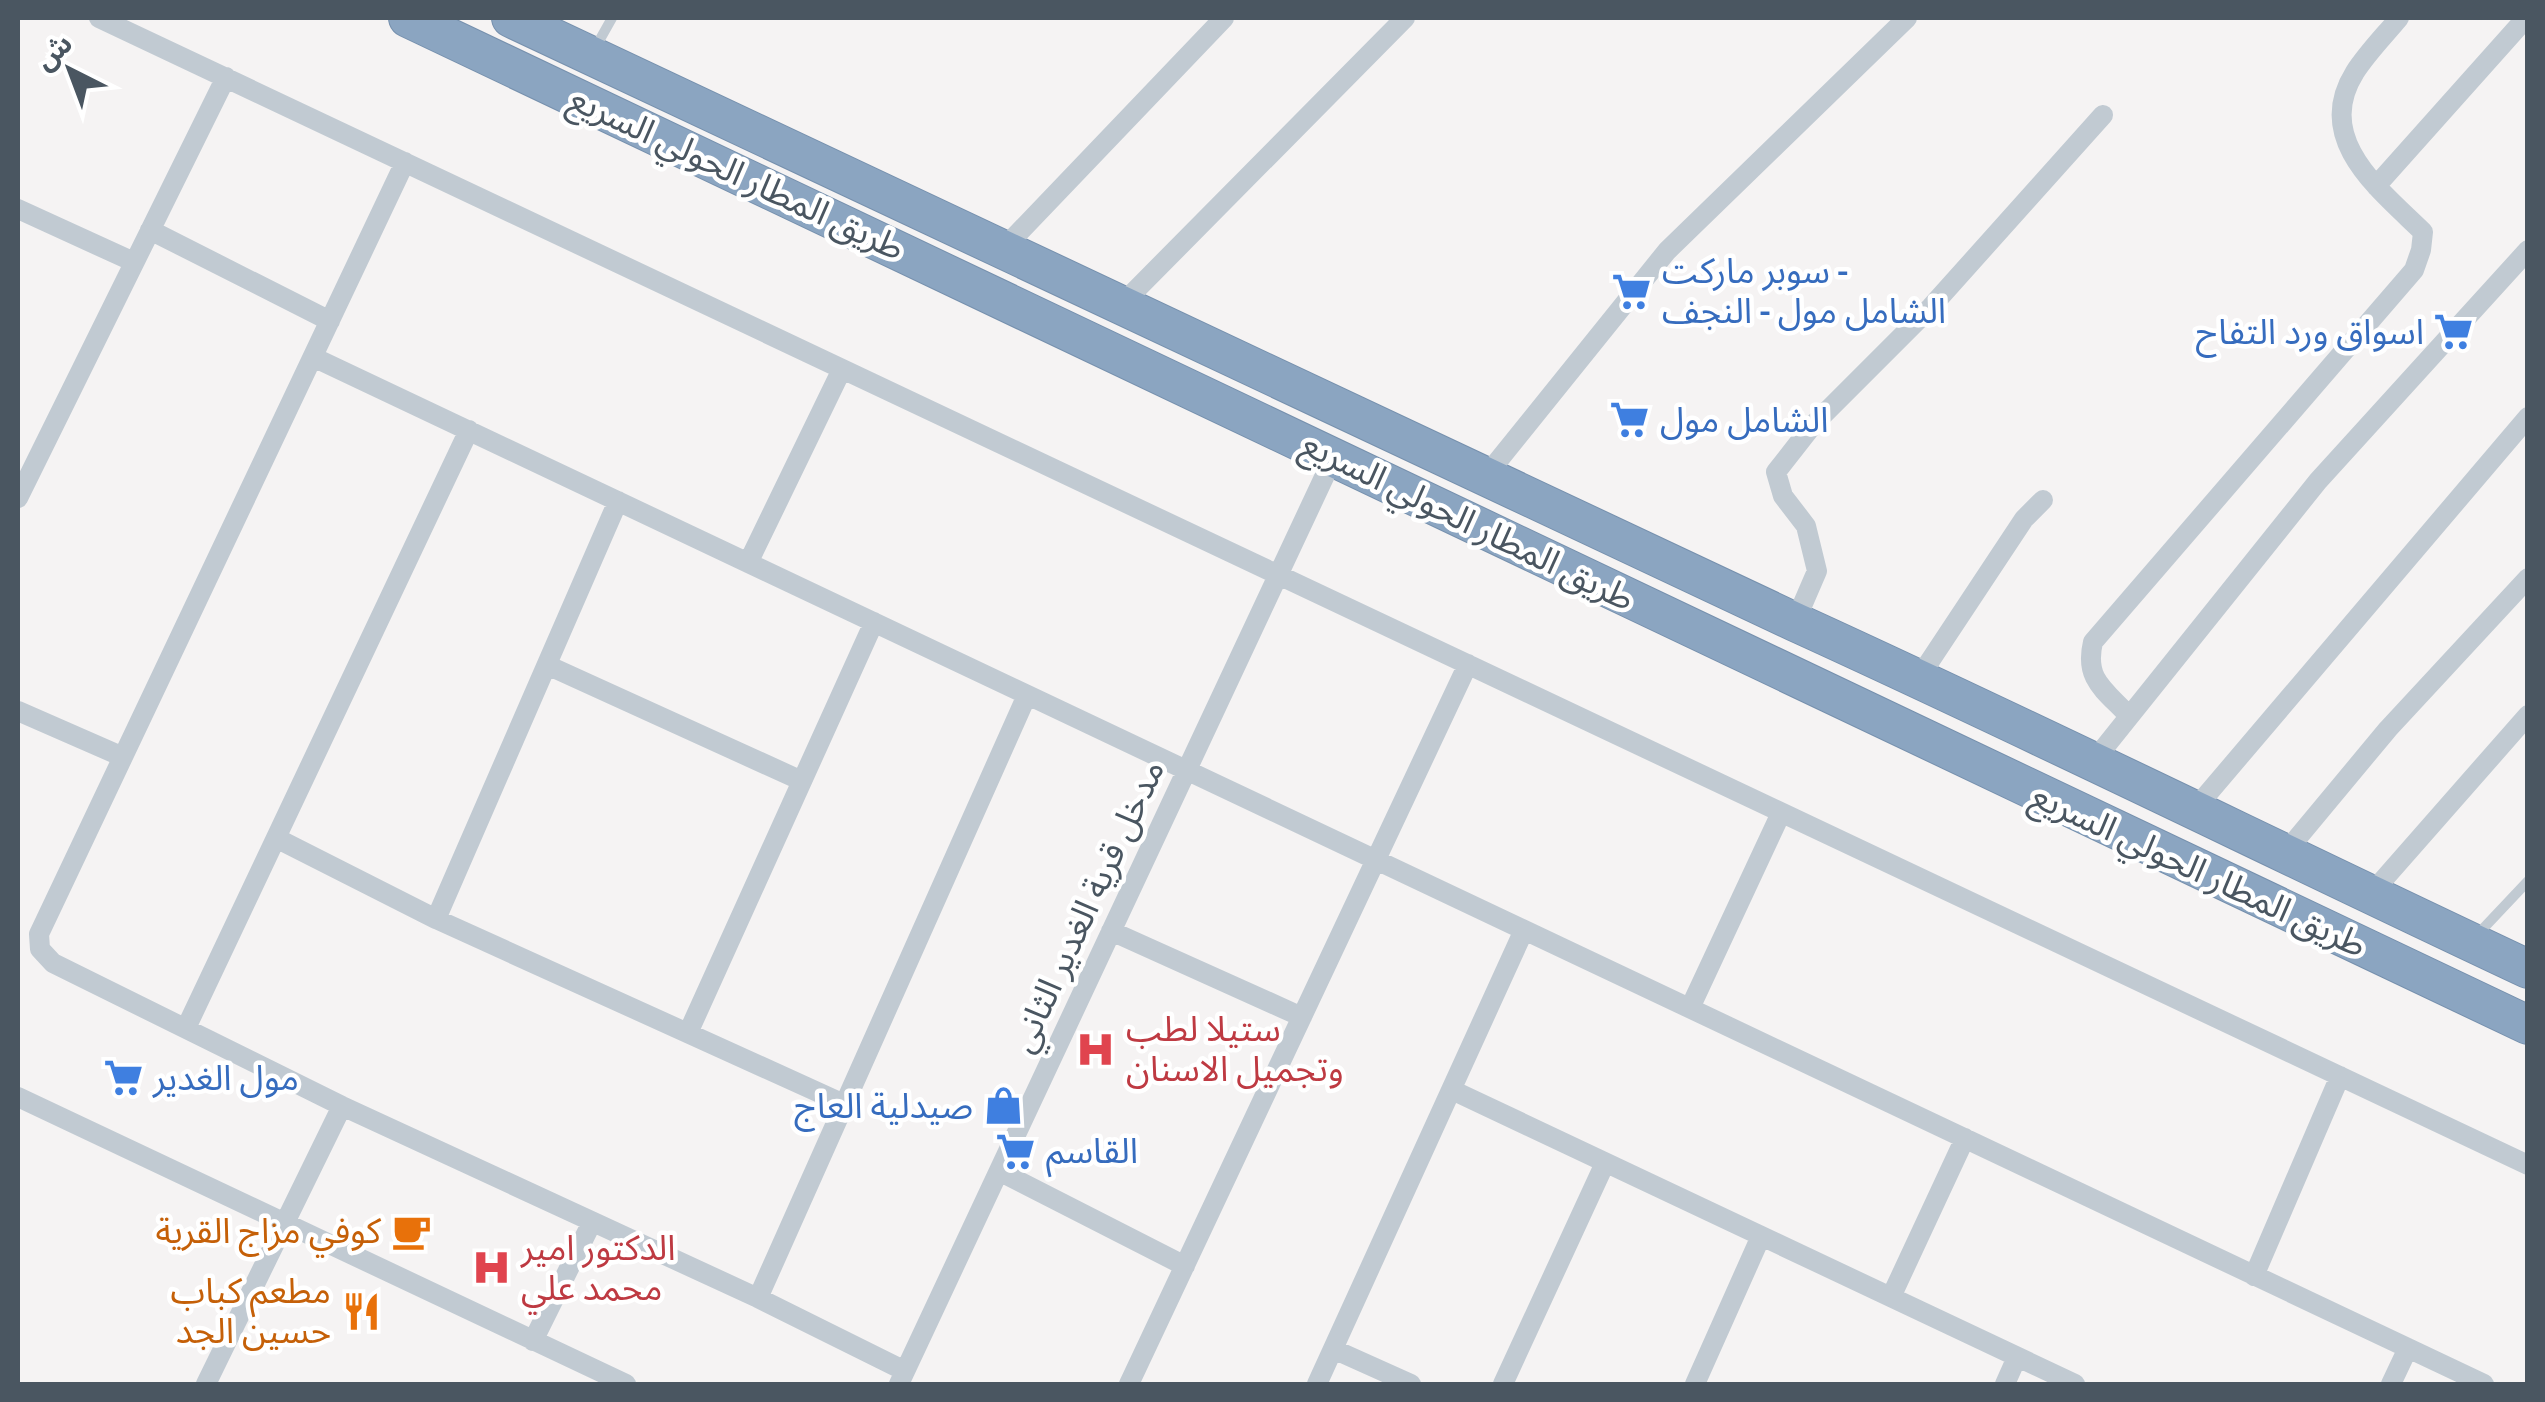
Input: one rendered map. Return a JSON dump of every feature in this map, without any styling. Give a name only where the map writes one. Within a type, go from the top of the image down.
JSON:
[{"type":"highway","name":"طريق المطار الحولي السريع","points":[[408,18],[457,29],[1870,715],[2528,1025]]},
{"type":"highway","name":"طريق المطار الحولي السريع","points":[[510,18],[1996,714],[2528,969]]},
{"type":"highway","points":[[1870,715],[1906,673]]},
{"type":"highway","points":[[1972,762],[1976,734],[1996,714]]},
{"type":"street","points":[[98,18],[2528,1165]]},
{"type":"street","points":[[1002,250],[1224,18]]},
{"type":"street","points":[[1121,305],[1405,18]]},
{"type":"street","points":[[1485,477],[1667,252],[1907,18]]},
{"type":"street","points":[[2128,716],[2092,677],[2088,660],[2093,642],[2414,270],[2422,250],[2423,232],[2376,186],[2348,148],[2340,128],[2354,74],[2400,18]]},
{"type":"street","points":[[2376,186],[2526,18]]},
{"type":"street","points":[[18,498],[226,78]]},
{"type":"street","points":[[1794,622],[1816,571],[1806,526],[1783,496],[1776,472],[1812,426],[1931,307],[2103,115]]},
{"type":"street","points":[[405,162],[39,934],[40,949],[53,964],[591,1224],[758,1298],[902,1378]]},
{"type":"street","points":[[18,209],[134,262]]},
{"type":"street","points":[[150,230],[330,321]]},
{"type":"street","points":[[2092,763],[2318,481],[2528,250]]},
{"type":"street","points":[[312,356],[2484,1384]]},
{"type":"street","points":[[748,562],[842,369]]},
{"type":"street","points":[[2194,811],[2528,417]]},
{"type":"street","points":[[186,1028],[469,430]]},
{"type":"street","name":"مدخل قرية الغدير الثاني","points":[[902,1378],[1334,456]]},
{"type":"street","points":[[1906,673],[2024,519],[2043,500]]},
{"type":"street","points":[[436,919],[618,501]]},
{"type":"street","points":[[2284,854],[2388,730],[2528,578]]},
{"type":"street","points":[[688,1033],[874,622]]},
{"type":"street","points":[[1130,1384],[1468,664]]},
{"type":"street","points":[[547,665],[802,781]]},
{"type":"street","points":[[758,1298],[1027,695]]},
{"type":"street","points":[[18,711],[123,757]]},
{"type":"street","points":[[2369,896],[2528,715]]},
{"type":"street","points":[[1690,1008],[1782,813]]},
{"type":"street","points":[[276,838],[436,919],[844,1104]]},
{"type":"street","points":[[1317,1384],[1524,930]]},
{"type":"street","points":[[1111,931],[1302,1017]]},
{"type":"street","points":[[2254,1276],[2340,1076]]},
{"type":"street","points":[[1452,1090],[2075,1384]]},
{"type":"street","points":[[18,1097],[626,1384]]},
{"type":"street","points":[[206,1384],[342,1106]]},
{"type":"street","points":[[1891,1298],[1965,1138]]},
{"type":"street","points":[[1503,1384],[1605,1163]]},
{"type":"street","points":[[999,1171],[1185,1266]]},
{"type":"street","points":[[533,1340],[591,1224]]},
{"type":"street","points":[[1695,1384],[1761,1236]]},
{"type":"street","points":[[2391,1384],[2408,1348]]},
{"type":"street","points":[[1333,1349],[1411,1384]]},
{"type":"street","points":[[2005,1384],[2017,1357]]},
{"type":"lane","points":[[592,56],[612,18]]},
{"type":"lane","points":[[2470,942],[2528,881]]},
{"type":"place","name":"سوبر ماركت - الشامل مول - النجف","points":[[1632,291]]},
{"type":"place","name":"اسواق ورد التفاح","points":[[2454,332]]},
{"type":"place","name":"الشامل مول","points":[[1630,420]]},
{"type":"place","name":"ستيلا لطب وتجميل الاسنان","points":[[1096,1049]]},
{"type":"place","name":"مول الغدير","points":[[123,1078]]},
{"type":"place","name":"صيدلية العاج","points":[[1003,1106]]},
{"type":"place","name":"القاسم","points":[[1016,1151]]},
{"type":"place","name":"كوفي مزاج القرية","points":[[411,1231]]},
{"type":"place","name":"الدكتور امير محمد علي","points":[[491,1268]]},
{"type":"place","name":"مطعم كباب حسين الجد","points":[[361,1311]]}]
